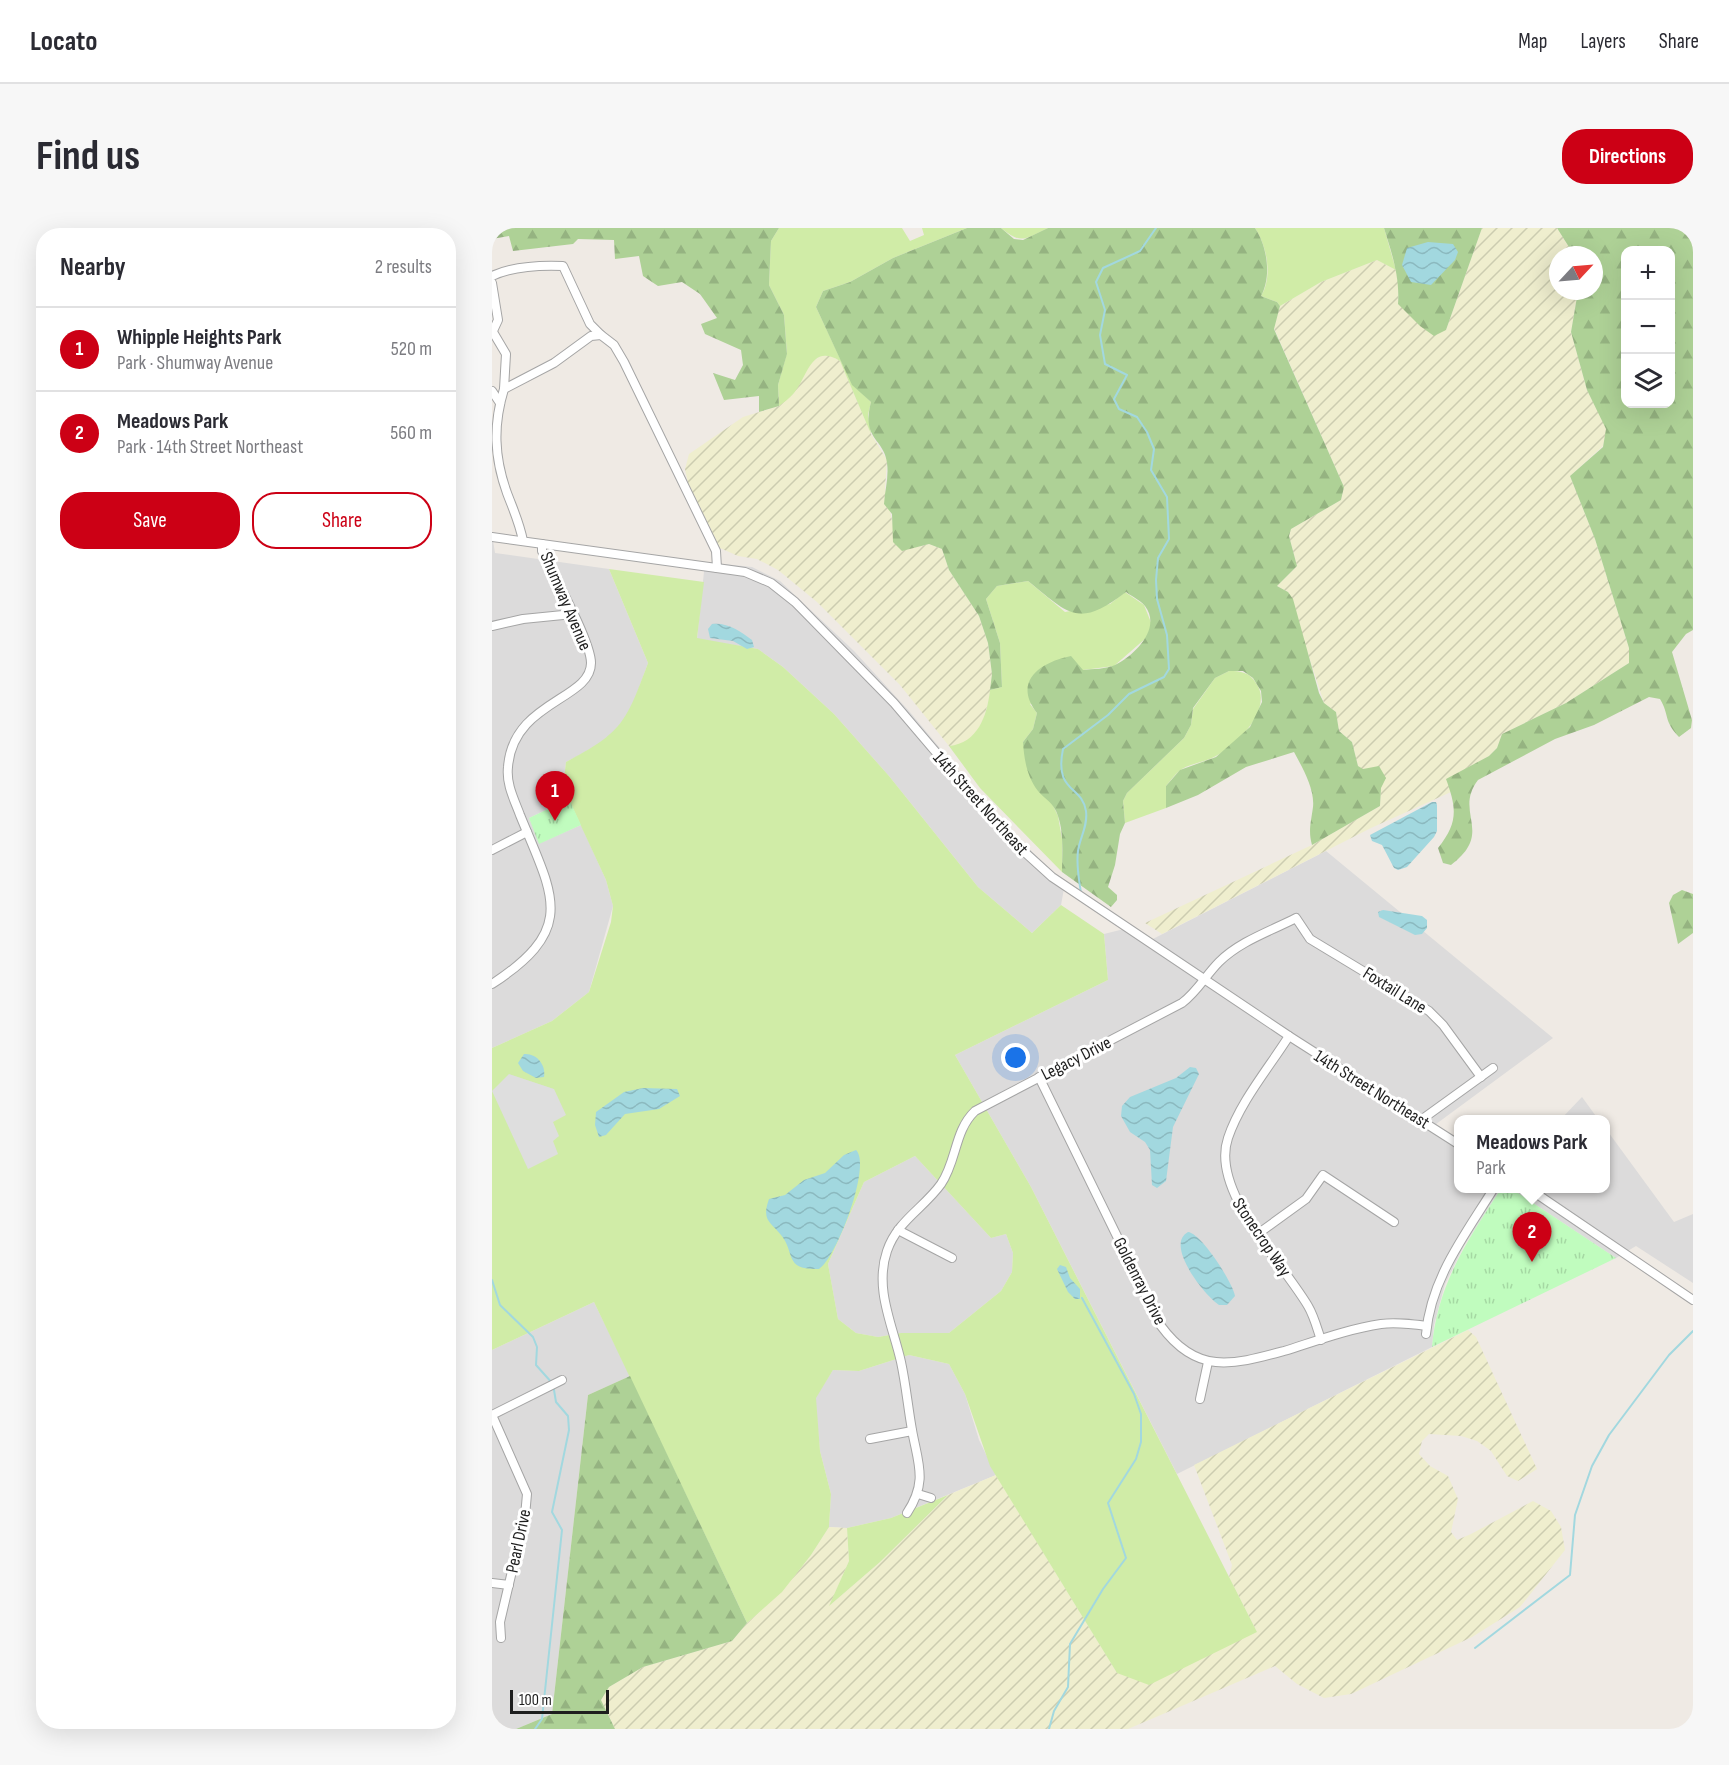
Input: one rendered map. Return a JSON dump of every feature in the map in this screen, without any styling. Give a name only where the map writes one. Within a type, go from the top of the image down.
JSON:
[{"type":"street","points":[[492,276],[504,271],[540,265],[563,266],[590,324],[614,345],[624,362],[716,551],[717,568]]},
{"type":"street","points":[[492,283],[498,320],[493,332],[506,354],[504,389],[494,437],[499,463],[523,541]]},
{"type":"street","points":[[504,389],[554,363],[591,336],[600,335]]},
{"type":"street","points":[[492,391],[500,403]]},
{"type":"street","name":"14th Street Northeast","points":[[492,537],[745,572],[783,592],[894,703],[1024,853],[1074,894],[1204,977],[1288,1036],[1454,1141]]},
{"type":"street","name":"Shumway Avenue","points":[[492,984],[532,954],[545,936],[552,915],[546,877],[507,779],[513,743],[531,717],[577,688],[588,675],[591,664],[588,646],[542,550],[542,544]]},
{"type":"street","points":[[492,626],[523,619],[573,614]]},
{"type":"street","points":[[492,850],[527,832]]},
{"type":"street","name":"Legacy Drive","points":[[908,1513],[918,1494],[921,1465],[912,1431],[901,1361],[882,1286],[887,1252],[898,1230],[940,1185],[962,1126],[969,1117],[991,1101],[1182,1003],[1195,992],[1204,977],[1234,950],[1296,918]]},
{"type":"street","name":"Foxtail Lane","points":[[1296,918],[1310,939],[1429,1011],[1443,1025],[1481,1077]]},
{"type":"street","name":"Stonecrop Way","points":[[1288,1036],[1233,1123],[1226,1146],[1225,1172],[1230,1186],[1258,1233],[1308,1305],[1321,1340]]},
{"type":"street","points":[[1421,1120],[1493,1068]]},
{"type":"street","name":"Goldenray Drive","points":[[1039,1077],[1161,1326],[1183,1350],[1209,1362],[1235,1364],[1383,1324],[1427,1330],[1439,1279],[1491,1193]]},
{"type":"street","points":[[1258,1233],[1306,1199],[1323,1175],[1395,1222]]},
{"type":"street","points":[[1535,1193],[1693,1300]]},
{"type":"street","points":[[898,1230],[952,1258]]},
{"type":"street","points":[[1200,1398],[1209,1362]]},
{"type":"street","points":[[492,1415],[562,1380]]},
{"type":"street","name":"Pearl Drive","points":[[492,1415],[524,1482],[527,1494],[525,1516],[500,1622],[501,1638]]},
{"type":"street","points":[[870,1439],[912,1431]]},
{"type":"street","points":[[918,1494],[931,1498]]},
{"type":"street","points":[[492,1583],[509,1585]]},
{"type":"shaded area","points":[[492,534],[495,553],[609,569],[648,663],[629,715],[603,743],[566,762],[563,787],[569,799],[529,818],[540,843],[581,825],[606,880],[613,906],[589,992],[552,1021],[492,1048]]},
{"type":"shaded area","points":[[705,562],[752,567],[780,581],[854,651],[909,711],[1005,826],[1065,883],[1061,905],[1032,933],[978,887],[889,776],[834,714],[783,667],[758,649],[697,639]]},
{"type":"shaded area","points":[[1326,851],[1553,1038],[1428,1130],[1454,1147],[1454,1193],[1498,1193],[1464,1246],[1445,1284],[1434,1325],[1432,1347],[1177,1474],[1031,1187],[955,1055],[1108,980],[1104,934],[1124,929],[1145,943]]},
{"type":"shaded area","points":[[509,1074],[554,1089],[566,1115],[553,1122],[559,1136],[553,1141],[558,1154],[528,1169],[492,1091]]},
{"type":"shaded area","points":[[1582,1097],[1595,1115],[1565,1115]]},
{"type":"shaded area","points":[[1610,1134],[1674,1222],[1693,1214],[1693,1283],[1636,1246],[1616,1258],[1518,1193],[1610,1193]]},
{"type":"shaded area","points":[[915,1156],[991,1238],[1006,1234],[1013,1253],[1012,1272],[1001,1291],[949,1333],[901,1333],[878,1337],[856,1333],[838,1319],[828,1264],[864,1182]]},
{"type":"shaded area","points":[[594,1302],[630,1376],[588,1395],[552,1714],[516,1729],[496,1729],[492,1718],[492,1350]]},
{"type":"shaded area","points":[[909,1355],[949,1364],[965,1394],[979,1440],[996,1475],[891,1518],[847,1528],[829,1527],[831,1494],[820,1451],[815,1398],[833,1370],[859,1371]]},
{"type":"green space","points":[[492,228],[779,228],[771,241],[769,285],[784,315],[787,354],[778,385],[779,406],[759,412],[759,396],[724,400],[713,373],[735,380],[743,365],[741,350],[705,334],[701,324],[717,318],[700,294],[682,282],[658,286],[643,276],[639,256],[615,259],[614,240],[578,239],[573,244],[513,251],[509,236],[492,239]]},
{"type":"green space","points":[[779,228],[902,228],[910,241],[924,235],[922,228],[967,228],[893,258],[850,282],[823,291],[816,307],[852,384],[871,402],[868,415],[871,434],[840,361],[830,357],[823,356],[816,359],[794,393],[779,406],[778,385],[787,353],[784,315],[769,285],[771,241]]},
{"type":"green space","points":[[967,228],[1001,228],[1014,239],[1023,240],[1048,228],[1255,228],[1263,243],[1267,261],[1266,279],[1261,296],[1277,302],[1280,306],[1274,329],[1344,487],[1341,500],[1291,529],[1289,536],[1297,566],[1277,586],[1288,592],[1293,599],[1319,693],[1324,703],[1336,712],[1339,731],[1352,742],[1358,766],[1363,769],[1379,766],[1386,778],[1381,788],[1380,806],[1312,845],[1310,831],[1312,793],[1294,752],[1246,767],[1198,795],[1166,808],[1166,786],[1180,770],[1216,757],[1250,727],[1262,702],[1261,691],[1253,678],[1243,671],[1229,671],[1215,678],[1193,708],[1191,725],[1184,738],[1127,793],[1123,801],[1125,823],[1120,834],[1115,865],[1108,887],[1117,895],[1117,900],[1111,907],[1062,872],[1062,836],[1058,816],[1052,805],[1034,786],[1025,761],[1023,742],[1033,729],[1037,713],[1030,702],[1029,682],[1040,668],[1071,656],[1083,670],[1115,665],[1131,655],[1144,640],[1150,623],[1149,614],[1143,604],[1126,592],[1096,611],[1074,613],[1064,609],[1028,581],[997,586],[986,599],[1000,643],[1002,687],[990,690],[992,674],[988,643],[979,616],[949,570],[942,549],[929,544],[902,551],[893,542],[892,514],[884,504],[887,463],[869,424],[871,402],[852,385],[816,307],[823,291],[850,282],[893,258]]},
{"type":"green space","points":[[1001,228],[1048,228],[1034,235],[1019,238]]},
{"type":"green space","points":[[1255,228],[1384,228],[1396,270],[1377,260],[1321,282],[1280,306],[1277,302],[1261,296],[1268,271],[1263,244]]},
{"type":"green space","points":[[1384,228],[1482,228],[1446,330],[1434,336],[1420,326],[1398,304],[1397,275]]},
{"type":"green space","points":[[1482,228],[1557,228],[1568,246],[1549,246],[1549,300],[1576,300],[1571,332],[1587,390],[1607,429],[1603,446],[1570,476],[1595,539],[1629,648],[1629,663],[1566,703],[1502,734],[1497,748],[1489,756],[1447,779],[1451,792],[1371,828],[1162,934],[1145,923],[1312,845],[1380,806],[1381,788],[1358,766],[1352,742],[1339,731],[1336,712],[1324,703],[1288,592],[1277,586],[1297,566],[1289,536],[1291,529],[1341,500],[1344,487],[1274,328],[1280,306],[1321,282],[1377,260],[1396,270],[1399,285],[1398,304],[1446,330]]},
{"type":"green space","points":[[1557,228],[1693,228],[1693,630],[1686,634],[1672,652],[1692,720],[1691,728],[1679,737],[1669,722],[1660,699],[1649,697],[1594,725],[1555,739],[1478,780],[1471,792],[1469,803],[1472,832],[1470,842],[1464,853],[1451,865],[1443,863],[1438,848],[1449,831],[1454,815],[1446,779],[1489,756],[1497,748],[1502,734],[1566,703],[1629,663],[1629,648],[1595,539],[1570,476],[1603,447],[1606,429],[1587,390],[1571,332],[1576,300],[1603,300],[1603,246],[1568,246]]},
{"type":"green space","points":[[830,355],[840,361],[871,434],[887,460],[885,488],[893,525],[917,547],[929,544],[942,549],[949,570],[979,616],[988,643],[992,674],[989,699],[983,721],[973,738],[961,745],[949,746],[900,685],[817,602],[778,570],[757,559],[738,556],[720,548],[688,483],[685,469],[689,454],[743,417],[779,406],[804,375],[810,363],[821,356]]},
{"type":"green space","points":[[609,569],[704,582],[697,638],[758,649],[783,667],[834,714],[889,776],[978,887],[1032,933],[1061,905],[1104,934],[1108,980],[955,1055],[1031,1187],[1257,1632],[1149,1685],[1117,1673],[990,1466],[965,1394],[949,1364],[909,1355],[859,1371],[833,1370],[816,1398],[820,1451],[831,1494],[829,1527],[811,1555],[782,1592],[747,1623],[594,1302],[492,1350],[492,1048],[552,1021],[589,992],[611,922],[613,906],[606,880],[563,787],[566,762],[600,742],[620,723],[634,699],[648,663]],"holes":[[[915,1156],[991,1238],[1006,1234],[1013,1253],[1012,1272],[1001,1291],[949,1333],[901,1333],[878,1337],[856,1333],[838,1319],[828,1264],[864,1182]]]},
{"type":"green space","points":[[1028,581],[1065,612],[1110,604],[1125,592],[1144,605],[1152,625],[1146,638],[1114,666],[1083,670],[1030,704],[1037,713],[1033,729],[1023,742],[1058,816],[1062,839],[1062,872],[980,788],[949,746],[959,744],[974,734],[983,718],[990,690],[1002,687],[1000,643],[986,599],[997,586]]},
{"type":"green space","points":[[1229,671],[1248,674],[1256,683],[1260,693],[1260,703],[1251,724],[1225,750],[1178,772],[1166,786],[1166,808],[1125,823],[1123,801],[1127,793],[1184,738],[1191,725],[1193,709],[1215,678]]},
{"type":"green space","points":[[569,799],[581,825],[539,844],[529,818]]},
{"type":"green space","points":[[1682,890],[1693,894],[1693,933],[1678,944],[1669,903],[1673,895]]},
{"type":"green space","points":[[1498,1193],[1518,1193],[1616,1258],[1432,1347],[1435,1324],[1447,1283],[1477,1226]]},
{"type":"green space","points":[[1468,1330],[1476,1337],[1537,1469],[1518,1481],[1507,1476],[1491,1451],[1477,1441],[1461,1436],[1429,1434],[1422,1441],[1419,1454],[1430,1466],[1448,1476],[1458,1499],[1451,1532],[1457,1540],[1533,1501],[1551,1511],[1561,1527],[1565,1550],[1520,1607],[1472,1637],[1351,1694],[1324,1698],[1297,1684],[1275,1666],[1128,1729],[615,1729],[601,1700],[609,1687],[643,1667],[732,1641],[747,1623],[782,1591],[811,1555],[829,1527],[847,1528],[849,1561],[830,1605],[880,1562],[948,1495],[996,1475],[1117,1673],[1257,1632],[1229,1577],[1232,1565],[1194,1465]]},
{"type":"green space","points":[[630,1376],[747,1623],[732,1641],[643,1667],[609,1687],[601,1700],[615,1729],[516,1729],[552,1714],[588,1395]]},
{"type":"green space","points":[[948,1495],[880,1562],[829,1606],[849,1561],[847,1528],[891,1518]]},
{"type":"water","points":[[1428,242],[1453,244],[1458,252],[1455,260],[1431,285],[1411,282],[1402,265],[1407,248]]},
{"type":"water","points":[[712,624],[723,624],[738,630],[752,640],[754,647],[747,649],[733,641],[710,638],[708,629]]},
{"type":"water","points":[[1436,802],[1437,805],[1437,831],[1434,837],[1407,867],[1398,870],[1394,868],[1382,845],[1372,841],[1370,835]]},
{"type":"water","points":[[1383,910],[1422,916],[1427,920],[1427,928],[1422,934],[1415,935],[1379,917],[1378,912]]},
{"type":"water","points":[[524,1054],[533,1055],[540,1061],[544,1068],[544,1077],[536,1078],[523,1071],[518,1063]]},
{"type":"water","points":[[1190,1067],[1196,1068],[1199,1074],[1173,1127],[1166,1181],[1157,1188],[1152,1185],[1150,1150],[1145,1142],[1130,1132],[1121,1116],[1122,1106],[1130,1097],[1176,1078]]},
{"type":"water","points":[[643,1088],[677,1089],[680,1096],[659,1109],[625,1114],[606,1135],[599,1137],[595,1125],[596,1112],[624,1092]]},
{"type":"water","points":[[856,1150],[860,1159],[856,1192],[834,1248],[819,1269],[800,1267],[792,1259],[781,1235],[768,1220],[766,1212],[769,1199],[785,1195],[804,1180],[825,1173],[844,1155]]},
{"type":"water","points":[[1188,1232],[1208,1249],[1229,1281],[1235,1296],[1227,1305],[1219,1305],[1213,1300],[1189,1270],[1181,1248],[1182,1239]]},
{"type":"water","points":[[1060,1265],[1066,1267],[1070,1278],[1080,1289],[1080,1299],[1075,1299],[1068,1292],[1057,1269]]},
{"type":"waterway","points":[[1081,893],[1077,857],[1086,822],[1086,811],[1083,803],[1062,774],[1063,749],[1108,715],[1129,694],[1164,677],[1169,669],[1167,635],[1157,599],[1156,580],[1158,558],[1169,539],[1167,497],[1151,470],[1154,449],[1147,432],[1137,417],[1119,409],[1114,399],[1127,375],[1105,364],[1100,335],[1105,310],[1096,282],[1103,268],[1140,251],[1156,228]]},
{"type":"waterway","points":[[492,1280],[500,1305],[533,1337],[537,1347],[536,1365],[553,1384],[556,1402],[568,1416],[569,1430],[552,1512],[562,1530],[542,1719],[535,1729]]},
{"type":"waterway","points":[[1049,1729],[1054,1711],[1068,1687],[1070,1644],[1103,1589],[1126,1558],[1108,1503],[1136,1459],[1141,1442],[1141,1414],[1134,1394],[1082,1298]]},
{"type":"waterway","points":[[1475,1648],[1570,1575],[1575,1515],[1592,1466],[1609,1435],[1669,1355],[1693,1331]]},
{"type":"place","name":"Whipple Heights Park","points":[[555,821]]},
{"type":"place","name":"Meadows Park","points":[[1532,1262]]}]
